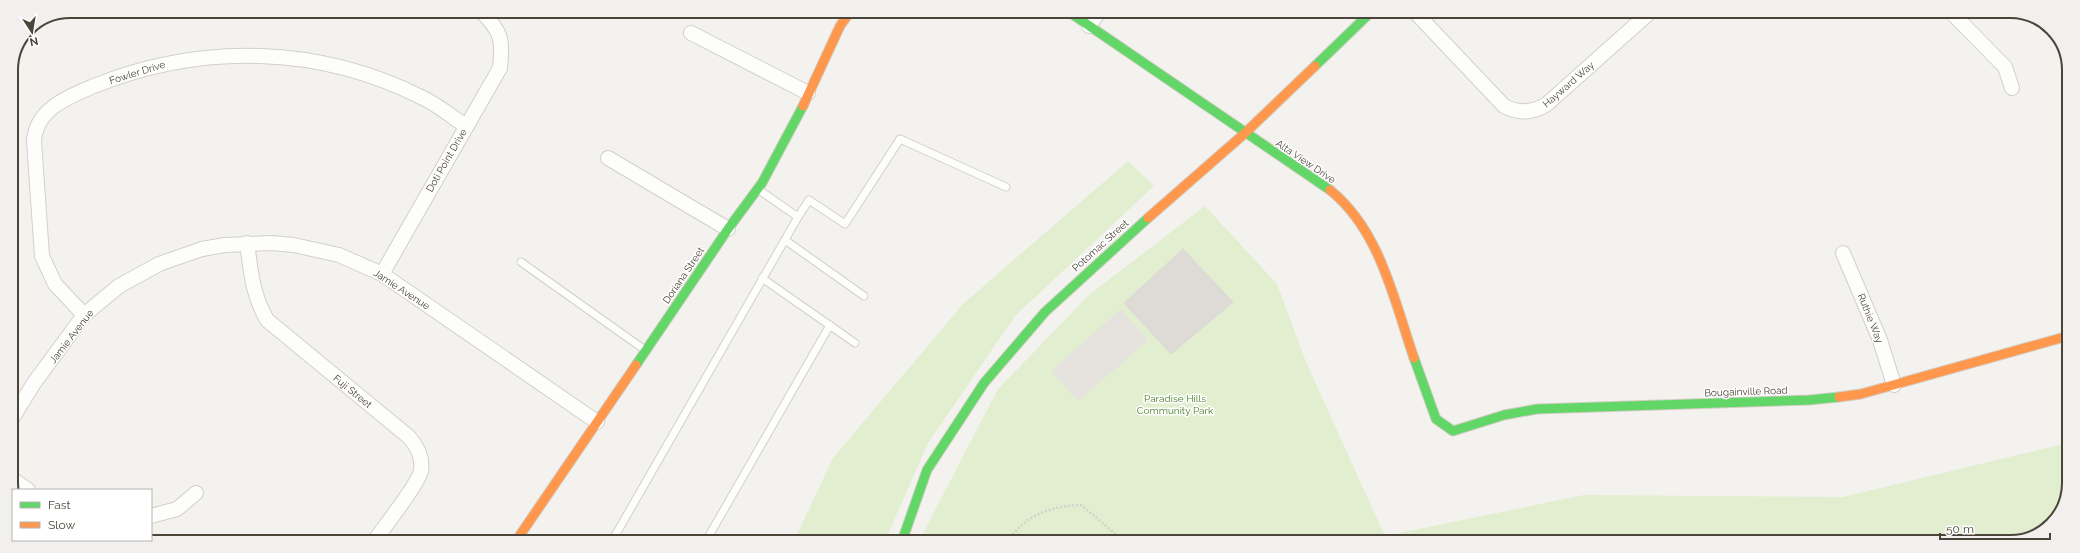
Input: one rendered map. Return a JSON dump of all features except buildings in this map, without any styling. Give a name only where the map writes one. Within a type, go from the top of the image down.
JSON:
[{"type":"street","name":"Doti Point Drive","points":[[382,274],[500,68],[502,44],[494,24],[488,18]]},
{"type":"street","name":"Doriana Street","points":[[519,535],[728,229],[746,209],[783,144],[840,26],[846,18]]},
{"type":"street","name":"Alta View Drive","points":[[1078,18],[1244,134],[1325,184],[1351,210],[1365,228],[1375,246],[1432,408]]},
{"type":"street","points":[[1089,26],[1095,18]]},
{"type":"street","name":"Potomac Street","points":[[904,535],[927,470],[984,383],[1045,312],[1081,277],[1244,134],[1365,18]]},
{"type":"street","name":"Hayward Way","points":[[1421,18],[1504,106],[1523,112],[1532,112],[1547,104],[1643,18]]},
{"type":"street","points":[[1957,18],[2005,67],[2012,88]]},
{"type":"street","points":[[691,33],[808,93]]},
{"type":"street","name":"Fowler Drive","points":[[84,315],[54,284],[42,256],[34,141],[36,127],[46,111],[76,93],[149,66],[176,61],[231,55],[286,57],[342,67],[398,86],[424,98],[466,126]]},
{"type":"street","points":[[608,158],[728,229]]},
{"type":"street","name":"Jamie Avenue","points":[[18,409],[34,383],[84,315],[119,286],[159,264],[202,249],[247,243],[271,242],[317,249],[346,258],[382,274],[597,422]]},
{"type":"street","name":"Fuji Street","points":[[247,243],[253,284],[258,303],[267,320],[409,437],[418,450],[421,464],[419,477],[378,535]]},
{"type":"street","name":"Ruthie Way","points":[[1843,252],[1880,340],[1894,385]]},
{"type":"street","name":"Bougainville Road","points":[[1432,408],[1436,419],[1453,431],[1504,415],[1538,409],[1808,400],[1861,394],[2062,338]]},
{"type":"street","points":[[18,483],[27,489]]},
{"type":"street","points":[[152,516],[177,509],[196,493]]},
{"type":"lane","points":[[615,535],[762,278],[809,200],[846,224],[900,139],[1006,187]]},
{"type":"lane","points":[[757,189],[798,217]]},
{"type":"lane","points":[[785,240],[864,296]]},
{"type":"lane","points":[[521,262],[646,350]]},
{"type":"lane","points":[[762,278],[855,343]]},
{"type":"lane","points":[[709,535],[830,325]]},
{"type":"path","points":[[1012,535],[1017,528],[1038,514],[1060,506],[1081,505],[1117,535]]},
{"type":"green space","points":[[1128,161],[1154,186],[1015,316],[928,443],[888,535],[797,535],[833,458],[963,304]]},
{"type":"green space","name":"Paradise Hills Community Park","points":[[1205,206],[1277,284],[1306,362],[1385,535],[922,535],[998,389],[1089,295]]},
{"type":"green space","name":"Paradise Hills Community Park","points":[[2062,444],[2062,490],[2057,506],[2047,520],[2042,524],[2033,530],[2020,534],[1390,535],[1584,495],[1843,497]]},
{"type":"shaded area","points":[[1121,309],[1148,340],[1078,401],[1051,371]]},
{"type":"traffic: fast","points":[[1078,18],[1330,190]]},
{"type":"traffic: fast","points":[[1315,66],[1365,18]]},
{"type":"traffic: fast","points":[[636,365],[728,229],[762,183],[803,106]]},
{"type":"traffic: fast","points":[[904,535],[927,470],[984,383],[1045,312],[1148,218]]},
{"type":"traffic: fast","points":[[1414,358],[1436,419],[1453,431],[1504,415],[1537,409],[1809,400],[1839,397]]},
{"type":"traffic: slow","points":[[803,106],[840,26],[846,18]]},
{"type":"traffic: slow","points":[[1148,218],[1244,134],[1315,66]]},
{"type":"traffic: slow","points":[[1330,190],[1347,206],[1373,245],[1392,290],[1414,358]]},
{"type":"traffic: slow","points":[[1839,397],[1861,394],[2062,338]]},
{"type":"traffic: slow","points":[[520,535],[636,365]]}]
